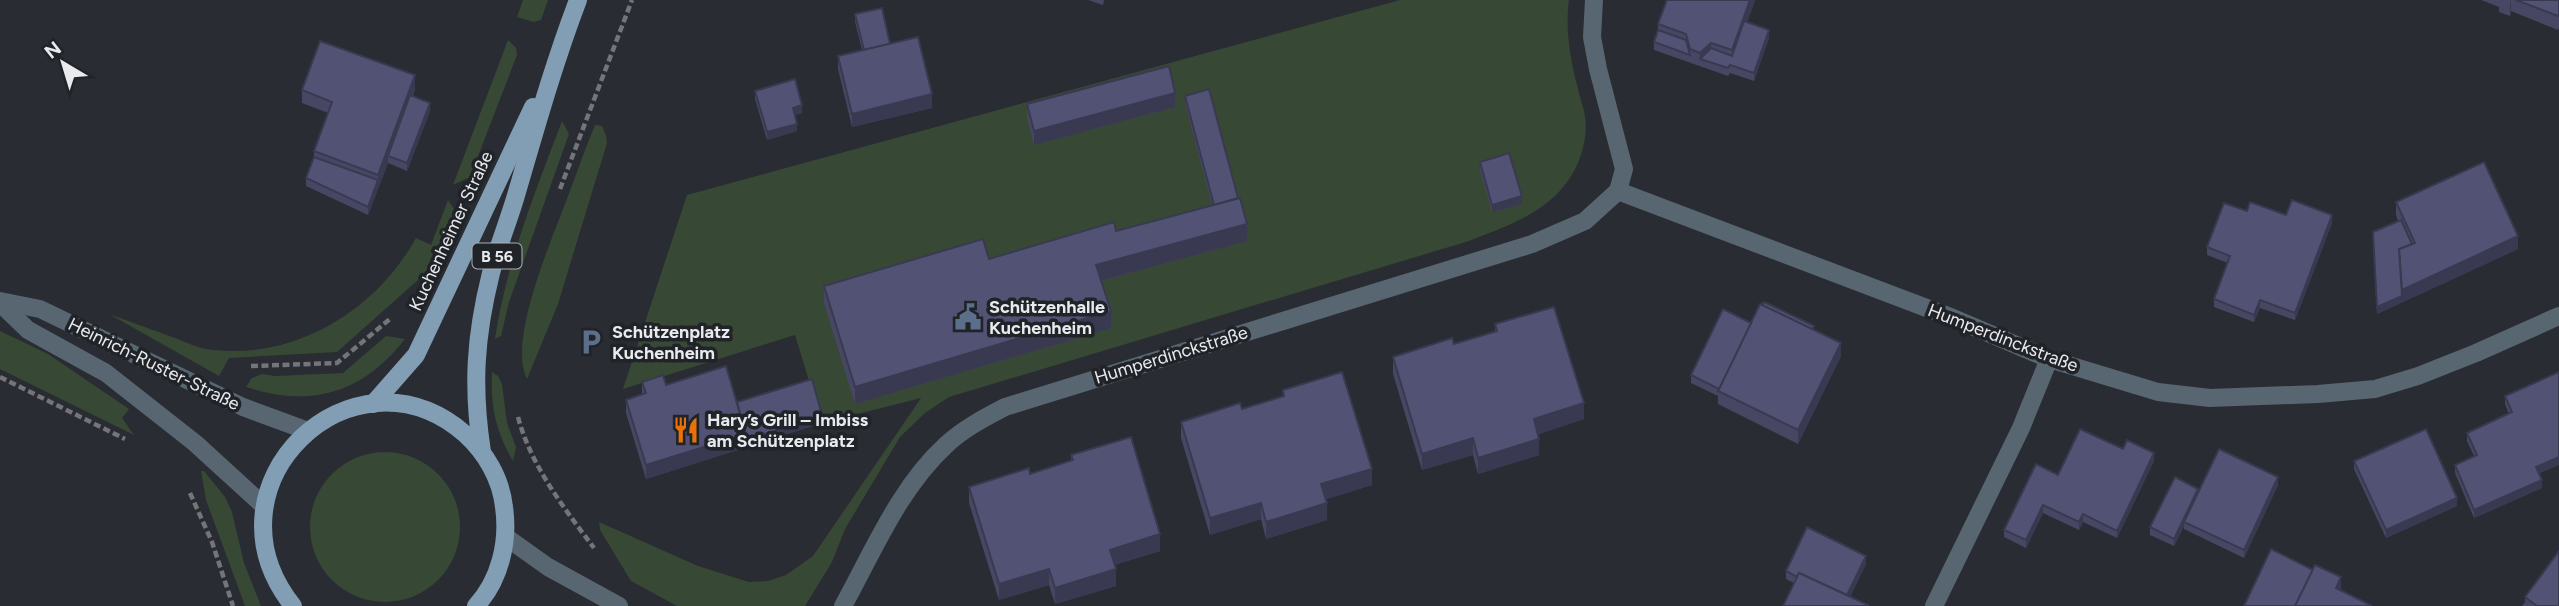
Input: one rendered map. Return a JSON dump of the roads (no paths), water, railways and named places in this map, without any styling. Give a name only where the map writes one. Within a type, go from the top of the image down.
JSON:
[{"type":"main road","name":"Kuchenheimer Straße","points":[[482,452],[476,416],[475,377],[478,342],[491,273],[553,66],[578,0]]},
{"type":"main road","name":"Kuchenheimer Straße","points":[[373,404],[416,355],[491,191],[553,66]]},
{"type":"main road","points":[[293,606],[273,576],[267,559],[262,524],[268,488],[284,457],[308,431],[339,413],[373,404],[399,405],[425,411],[457,427],[482,452],[499,484],[504,500],[506,537],[497,571],[490,587],[476,606]]},
{"type":"street","points":[[1594,0],[1592,37],[1624,169],[1618,191]]},
{"type":"street","name":"Humperdinckstraße","points":[[844,606],[919,474],[971,425],[1005,407],[1532,244],[1585,221],[1618,191],[1953,318],[2049,359],[2158,392],[2210,398],[2318,394],[2375,388],[2418,376],[2559,316]]},
{"type":"street","name":"Heinrich-Ruster-Straße","points":[[0,302],[40,309],[222,398],[308,431]]},
{"type":"street","name":"Heinrich-Ruster-Straße","points":[[0,302],[28,330],[106,373],[195,443],[264,506]]},
{"type":"street","points":[[1934,606],[2021,428],[2049,359]]},
{"type":"street","points":[[506,537],[579,586],[619,606]]},
{"type":"place","name":"Schützenhalle Kuchenheim","points":[[968,317]]},
{"type":"place","name":"Schützenplatz Kuchenheim","points":[[591,342]]},
{"type":"place","name":"Hary’s Grill – Imbiss am Schützenplatz","points":[[686,430]]}]
